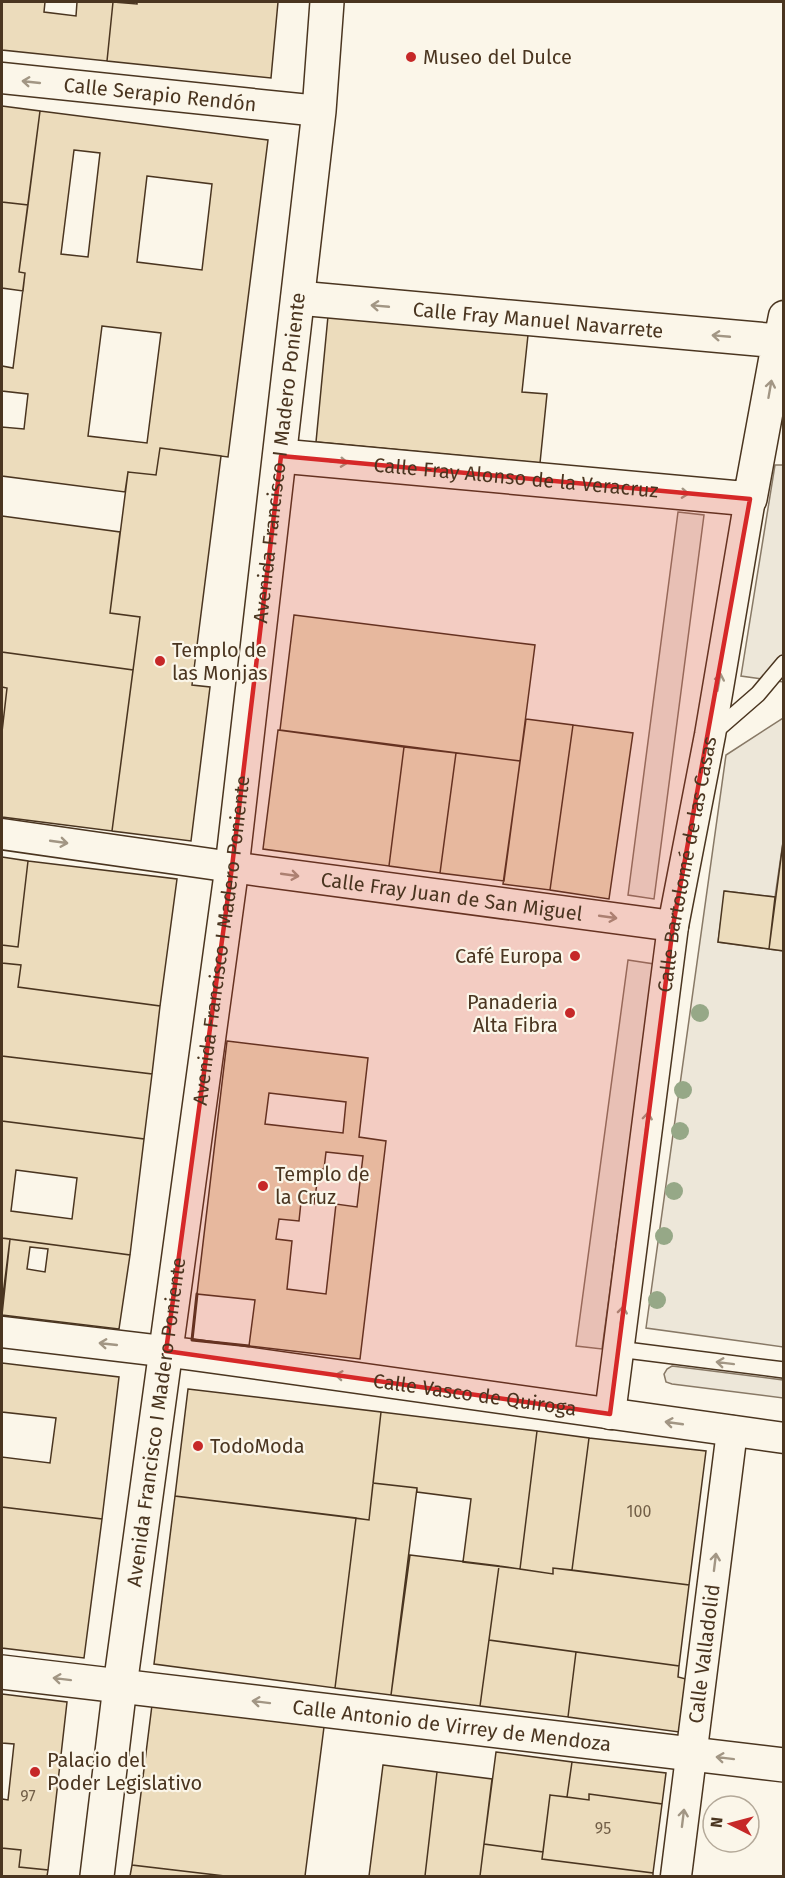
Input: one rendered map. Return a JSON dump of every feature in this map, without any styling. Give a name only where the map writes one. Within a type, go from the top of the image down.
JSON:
[{"type":"street","name":"Avenida Francisco I Madero Poniente","points":[[97,1876],[120,1686],[232,867],[319,111],[327,2]]},
{"type":"street","name":"Calle Serapio Rendón","points":[[2,78],[319,111]]},
{"type":"street","name":"Calle Fray Manuel Navarrete","points":[[298,298],[781,329]]},
{"type":"street","name":"Calle Bartolomé de las Casas","points":[[610,1414],[672,926],[710,735],[750,499],[773,438],[781,329]]},
{"type":"street","name":"Calle Fray Alonso de la Veracruz","points":[[281,456],[750,499]]},
{"type":"street","name":"Calle Fray Juan de San Miguel","points":[[2,834],[672,926]]},
{"type":"street","name":"Calle Vasco de Quiroga","points":[[2,1332],[166,1351],[783,1438]]},
{"type":"street","name":"Calle Valladolid","points":[[676,1876],[732,1431]]},
{"type":"street","name":"Calle Antonio de Virrey de Mendoza","points":[[2,1672],[783,1765]]},
{"type":"lane","points":[[710,735],[758,694],[783,663]]},
{"type":"lane","points":[[618,1349],[783,1370]]},
{"type":"highlighted area","points":[[281,456],[750,499],[673,926],[610,1414],[166,1351],[232,867]]},
{"type":"shaded area","points":[[775,465],[783,465],[783,682],[741,676]]},
{"type":"shaded area","points":[[678,512],[704,515],[654,899],[628,895]]},
{"type":"shaded area","points":[[783,718],[784,835],[775,897],[725,891],[718,942],[783,951],[783,1347],[646,1328],[726,755]]},
{"type":"shaded area","points":[[628,960],[654,964],[602,1349],[576,1346]]},
{"type":"shaded area","points":[[672,1366],[783,1380],[783,1398],[672,1384],[666,1382],[664,1374]]},
{"type":"building","points":[[2,2],[45,2],[44,12],[76,16],[77,2],[113,2],[107,61],[2,50]]},
{"type":"building","points":[[113,2],[137,4],[137,2],[278,2],[271,78],[107,61]]},
{"type":"building","points":[[2,106],[40,111],[28,205],[2,202]]},
{"type":"building","points":[[40,111],[268,140],[228,457],[160,448],[156,475],[128,472],[125,492],[2,476],[2,427],[24,429],[28,394],[2,391],[2,366],[13,368],[25,273],[19,272]],"holes":[[[74,150],[100,153],[88,257],[61,254]],[[147,176],[212,184],[202,270],[137,262]],[[102,326],[161,333],[147,443],[88,436]]]},
{"type":"building","points":[[2,202],[28,205],[19,272],[25,273],[23,291],[2,288]]},
{"type":"building","points":[[328,316],[528,335],[522,392],[547,394],[540,463],[316,442]]},
{"type":"building","points":[[160,448],[221,456],[192,685],[210,687],[191,841],[112,831],[140,617],[110,613],[128,472],[156,475]]},
{"type":"building","points":[[2,516],[120,532],[110,613],[140,617],[133,670],[2,652]]},
{"type":"building","points":[[294,615],[535,645],[520,761],[280,730]]},
{"type":"building","points":[[2,652],[133,670],[112,831],[2,817],[2,732],[7,688],[2,687]]},
{"type":"building","points":[[2,687],[7,688],[2,732]]},
{"type":"building","points":[[526,719],[573,725],[550,890],[503,884]]},
{"type":"building","points":[[573,725],[633,733],[609,899],[550,890]]},
{"type":"building","points":[[278,730],[404,747],[389,866],[263,849]]},
{"type":"building","points":[[404,747],[456,753],[440,873],[389,866]]},
{"type":"building","points":[[456,753],[520,761],[504,881],[440,873]]},
{"type":"building","points":[[784,835],[784,951],[769,949]]},
{"type":"building","points":[[2,857],[28,861],[18,947],[2,945]]},
{"type":"building","points":[[28,861],[177,879],[160,1006],[18,987],[21,965],[2,963],[2,945],[18,947]]},
{"type":"building","points":[[724,891],[775,897],[769,949],[718,942]]},
{"type":"building","points":[[2,963],[21,965],[18,987],[160,1006],[152,1074],[2,1056]]},
{"type":"building","name":"Templo de la Cruz","points":[[227,1041],[368,1058],[359,1137],[386,1141],[360,1359],[249,1346],[255,1300],[197,1294]],"holes":[[[269,1093],[346,1102],[343,1133],[265,1124]],[[326,1152],[363,1156],[357,1207],[336,1204],[326,1294],[287,1289],[292,1241],[276,1239],[279,1219],[299,1221],[301,1202],[314,1204],[319,1169],[324,1169]]]},
{"type":"building","points":[[2,1056],[152,1074],[144,1139],[2,1121]]},
{"type":"building","points":[[2,1121],[144,1139],[130,1255],[2,1238]],"holes":[[[16,1170],[77,1178],[72,1219],[11,1211]]]},
{"type":"building","points":[[2,1238],[10,1239],[2,1303]]},
{"type":"building","points":[[10,1239],[130,1255],[119,1329],[2,1315]],"holes":[[[30,1247],[48,1249],[45,1272],[27,1269]]]},
{"type":"building","points":[[2,1363],[119,1377],[102,1519],[2,1507],[2,1457],[50,1463],[56,1418],[2,1412]]},
{"type":"building","points":[[188,1389],[381,1412],[369,1520],[175,1496]]},
{"type":"building","points":[[381,1412],[537,1431],[520,1569],[463,1562],[471,1499],[417,1492],[417,1488],[373,1483]]},
{"type":"building","points":[[537,1431],[589,1438],[572,1570],[553,1568],[553,1574],[520,1569]]},
{"type":"building","points":[[589,1438],[706,1451],[689,1585],[572,1570]]},
{"type":"building","points":[[373,1483],[417,1488],[391,1695],[335,1688],[356,1518],[369,1520]]},
{"type":"building","points":[[175,1496],[356,1518],[335,1688],[154,1664]]},
{"type":"building","points":[[2,1507],[102,1519],[84,1658],[2,1648]]},
{"type":"building","points":[[410,1555],[499,1566],[480,1706],[391,1695]]},
{"type":"building","points":[[499,1566],[553,1574],[553,1568],[689,1585],[679,1666],[489,1640]]},
{"type":"building","points":[[489,1640],[576,1652],[568,1717],[480,1706]]},
{"type":"building","points":[[576,1652],[679,1666],[678,1677],[686,1679],[679,1732],[568,1717]]},
{"type":"building","name":"Palacio del Poder Legislativo","points":[[2,1694],[67,1702],[48,1870],[19,1867],[21,1850],[2,1848],[2,1799],[8,1800],[14,1744],[2,1743]]},
{"type":"building","points":[[152,1705],[324,1727],[305,1876],[225,1876],[132,1865]]},
{"type":"building","points":[[496,1752],[572,1762],[567,1797],[550,1795],[543,1852],[484,1844]]},
{"type":"building","points":[[572,1762],[666,1773],[662,1804],[589,1794],[589,1800],[567,1797]]},
{"type":"building","points":[[383,1765],[437,1772],[425,1876],[369,1876]]},
{"type":"building","points":[[437,1772],[492,1779],[480,1876],[425,1876]]},
{"type":"building","points":[[589,1794],[662,1804],[653,1873],[542,1859],[550,1795],[589,1800]]},
{"type":"building","points":[[484,1844],[543,1852],[542,1859],[653,1873],[653,1876],[480,1876]]},
{"type":"building","points":[[2,1848],[21,1850],[19,1867],[48,1870],[47,1876],[2,1876]]},
{"type":"building","points":[[132,1865],[225,1876],[130,1876]]},
{"type":"fence","points":[[197,1294],[192,1340],[249,1346]]},
{"type":"wall","points":[[197,1294],[192,1340],[249,1346]]},
{"type":"place","name":"Museo del Dulce","points":[[411,57]]},
{"type":"place","name":"Templo de las Monjas","points":[[160,661]]},
{"type":"place","name":"Café Europa","points":[[575,956]]},
{"type":"place","name":"Panaderia Alta Fibra","points":[[570,1013]]},
{"type":"place","name":"Templo de la Cruz","points":[[263,1186]]},
{"type":"place","name":"TodoModa","points":[[198,1446]]},
{"type":"place","name":"Palacio del Poder Legislativo","points":[[35,1772]]}]
